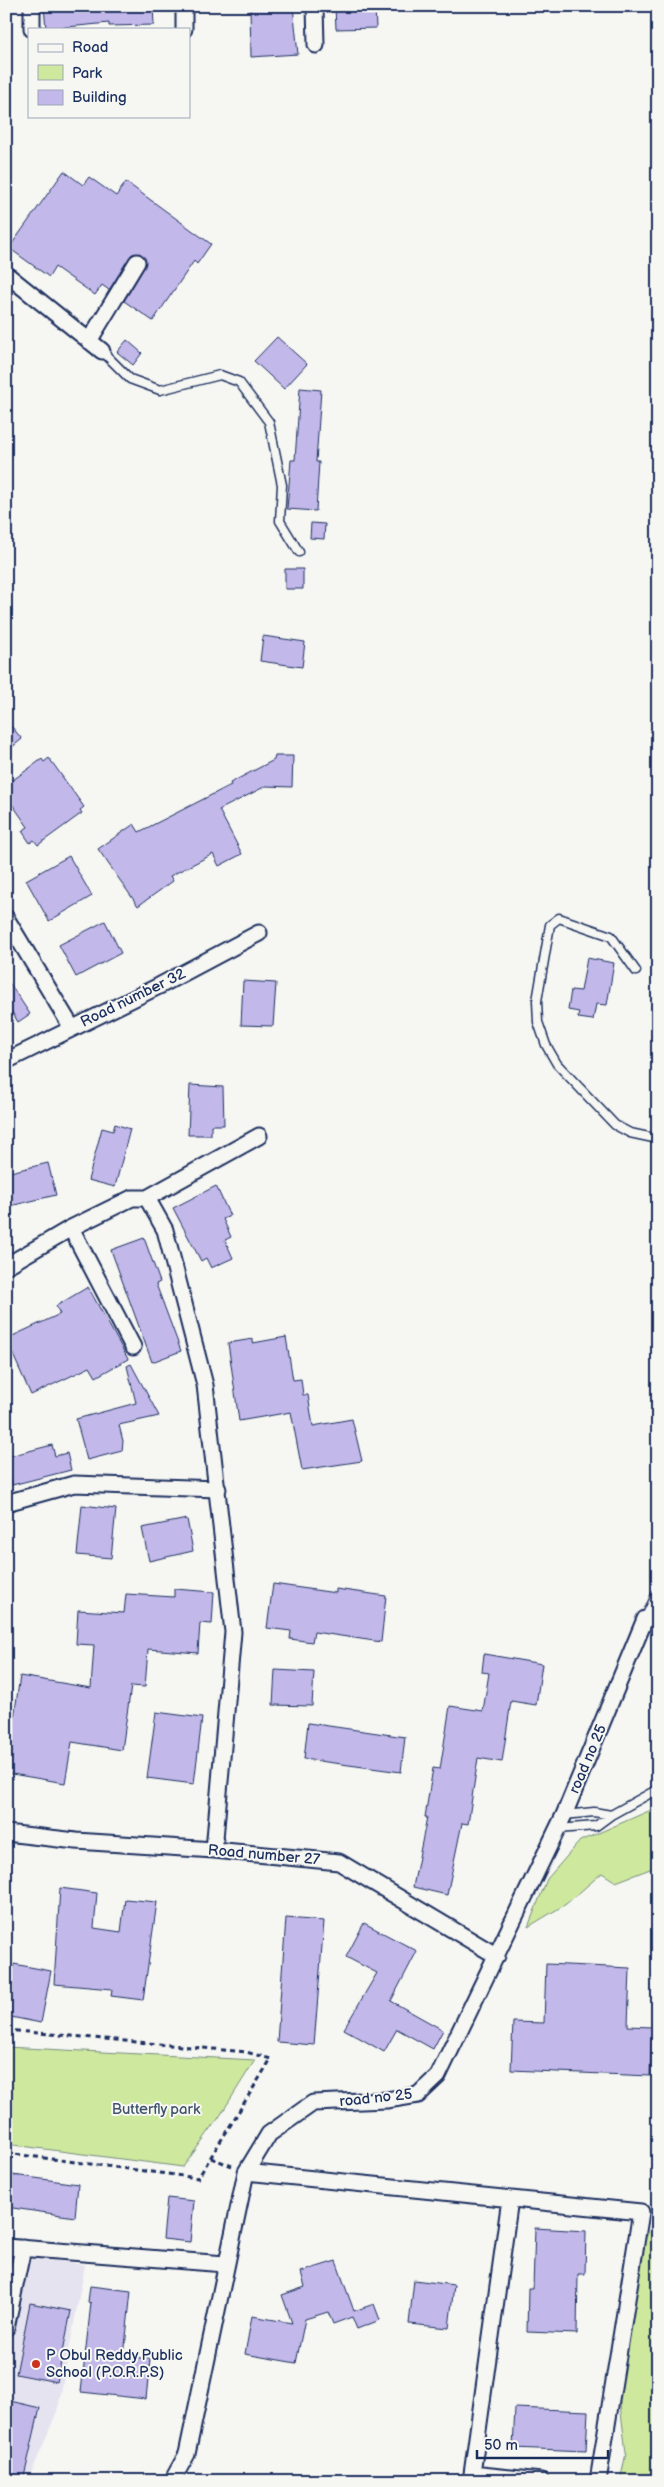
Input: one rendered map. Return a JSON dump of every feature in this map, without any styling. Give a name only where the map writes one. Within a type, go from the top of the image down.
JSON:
[{"type":"street","points":[[32,6],[32,28]]},
{"type":"street","points":[[184,6],[184,28]]},
{"type":"street","points":[[315,6],[316,45]]},
{"type":"street","points":[[89,341],[137,262]]},
{"type":"street","points":[[6,274],[102,351]]},
{"type":"street","points":[[6,918],[72,1028]]},
{"type":"street","name":"Road number 32","points":[[6,1061],[159,986],[259,933]]},
{"type":"street","points":[[6,1266],[71,1228],[132,1198],[147,1198],[259,1136]]},
{"type":"street","points":[[147,1198],[165,1230],[205,1385],[233,1632],[214,1850]]},
{"type":"street","points":[[71,1228],[133,1347]]},
{"type":"street","points":[[6,1503],[74,1484],[218,1489]]},
{"type":"street","name":"road no 25","points":[[172,2481],[187,2454],[242,2170],[269,2134],[313,2103],[387,2100],[418,2095],[438,2076],[564,1815],[645,1619]]},
{"type":"street","name":"Road number 27","points":[[6,1833],[76,1842],[214,1850],[339,1862],[497,1956]]},
{"type":"street","points":[[242,2170],[641,2212],[598,2481]]},
{"type":"street","points":[[510,2199],[472,2477],[541,2481]]},
{"type":"street","points":[[6,2247],[225,2264]]},
{"type":"street","points":[[6,2328],[23,2248]]},
{"type":"lane","points":[[102,351],[130,379],[160,390],[220,375],[238,382],[269,422],[282,484],[280,521],[299,552]]},
{"type":"lane","points":[[636,970],[611,936],[559,918],[550,925],[537,1001],[538,1022],[546,1045],[557,1064],[614,1125],[630,1134],[658,1139]]},
{"type":"lane","points":[[645,1619],[658,1591]]},
{"type":"lane","points":[[557,1829],[596,1826],[611,1815],[658,1789]]},
{"type":"lane","points":[[564,1815],[594,1812],[611,1815]]},
{"type":"path","points":[[6,2030],[246,2052],[271,2059],[198,2178],[6,2153]]},
{"type":"path","points":[[211,2158],[242,2170]]},
{"type":"shaded area","name":"P Obul Reddy Public School (P.O.R.P.S)","points":[[28,2255],[85,2265],[58,2409],[28,2481],[6,2481],[6,2318]]},
{"type":"green space","points":[[658,1807],[658,1866],[616,1882],[602,1873],[566,1904],[528,1927],[547,1879],[580,1841]]},
{"type":"green space","name":"Butterfly park","points":[[6,2047],[255,2060],[218,2119],[183,2167],[6,2144]]},
{"type":"green space","points":[[656,2221],[658,2271],[652,2307],[658,2322],[658,2481],[620,2481],[626,2453],[619,2396],[637,2251]]},
{"type":"building","points":[[44,6],[153,6],[154,25],[109,26],[109,23],[46,28]]},
{"type":"building","points":[[250,6],[293,6],[298,54],[251,57]]},
{"type":"building","points":[[335,6],[375,6],[376,28],[336,29]]},
{"type":"building","points":[[64,171],[83,185],[89,177],[116,196],[126,182],[211,244],[197,264],[194,261],[153,321],[124,301],[145,266],[145,258],[141,254],[132,254],[109,290],[102,285],[95,295],[55,267],[49,277],[9,248]]},
{"type":"building","points":[[277,337],[307,364],[284,389],[254,361]]},
{"type":"building","points":[[127,340],[142,353],[133,365],[117,352]]},
{"type":"building","points":[[300,388],[321,390],[316,462],[319,462],[316,511],[287,509],[291,460],[295,460]]},
{"type":"building","points":[[311,523],[325,524],[324,539],[310,538]]},
{"type":"building","points":[[285,569],[303,569],[303,589],[285,589]]},
{"type":"building","points":[[263,636],[305,642],[302,667],[260,661]]},
{"type":"building","points":[[6,720],[22,739],[6,752]]},
{"type":"building","points":[[275,756],[293,756],[292,787],[266,786],[219,810],[242,854],[219,866],[213,854],[170,876],[173,881],[138,906],[98,849],[134,824],[139,832],[231,785],[230,783],[274,760]]},
{"type":"building","points":[[49,758],[84,807],[80,810],[82,813],[38,845],[34,840],[30,843],[22,831],[28,827],[12,804],[6,808],[6,785],[42,759],[44,762]]},
{"type":"building","points":[[69,856],[92,896],[49,921],[26,880]]},
{"type":"building","points":[[105,921],[121,953],[76,977],[59,945]]},
{"type":"building","points":[[587,958],[614,963],[607,1005],[596,1004],[593,1020],[578,1018],[579,1012],[568,1010],[571,990],[581,991]]},
{"type":"building","points":[[6,978],[30,1014],[18,1022],[12,1012],[6,1016]]},
{"type":"building","points":[[243,981],[276,983],[273,1026],[241,1025]]},
{"type":"building","points":[[190,1085],[223,1087],[224,1125],[211,1125],[211,1135],[188,1135]]},
{"type":"building","points":[[115,1124],[130,1129],[115,1187],[88,1180],[102,1128],[113,1131]]},
{"type":"building","points":[[48,1163],[56,1195],[6,1207],[6,1173]]},
{"type":"building","points":[[216,1186],[230,1216],[223,1219],[231,1237],[225,1240],[233,1258],[211,1268],[206,1258],[201,1261],[173,1208]]},
{"type":"building","points":[[144,1238],[160,1282],[156,1284],[181,1351],[152,1362],[111,1250]]},
{"type":"building","points":[[88,1287],[128,1359],[96,1377],[90,1367],[31,1395],[6,1339],[60,1314],[56,1306]]},
{"type":"building","points":[[286,1337],[293,1380],[301,1379],[303,1395],[308,1395],[313,1426],[352,1419],[362,1461],[302,1470],[291,1412],[239,1421],[228,1343],[253,1339],[253,1343]]},
{"type":"building","points":[[131,1364],[159,1416],[119,1425],[123,1441],[122,1451],[87,1460],[76,1419],[136,1403],[127,1366]]},
{"type":"building","points":[[52,1445],[55,1456],[67,1453],[71,1470],[12,1485],[6,1457]]},
{"type":"building","points":[[82,1505],[116,1509],[111,1558],[77,1555]]},
{"type":"building","points":[[187,1519],[193,1551],[149,1561],[142,1528]]},
{"type":"building","points":[[273,1584],[336,1593],[336,1589],[386,1596],[381,1642],[314,1632],[312,1642],[290,1639],[291,1631],[267,1628]]},
{"type":"building","points":[[174,1589],[214,1592],[212,1624],[200,1623],[198,1653],[148,1649],[145,1687],[131,1686],[122,1750],[72,1742],[65,1783],[6,1773],[20,1676],[91,1688],[94,1645],[76,1644],[78,1610],[124,1613],[126,1594],[174,1597]]},
{"type":"building","points":[[484,1654],[542,1664],[536,1705],[511,1701],[502,1762],[478,1758],[468,1824],[462,1823],[447,1895],[413,1887],[427,1817],[425,1817],[433,1768],[440,1769],[450,1706],[483,1711],[489,1673],[482,1672]]},
{"type":"building","points":[[275,1670],[314,1672],[312,1706],[273,1705]]},
{"type":"building","points":[[156,1712],[202,1718],[194,1784],[147,1778]]},
{"type":"building","points":[[308,1723],[405,1737],[401,1772],[304,1759]]},
{"type":"building","points":[[60,1888],[97,1893],[94,1928],[121,1932],[125,1899],[157,1902],[143,2000],[111,1996],[112,1989],[54,1984]]},
{"type":"building","points":[[286,1918],[324,1921],[314,2045],[277,2042]]},
{"type":"building","points":[[364,1923],[417,1951],[391,2001],[443,2030],[433,2049],[397,2029],[384,2052],[344,2029],[377,1973],[346,1957]]},
{"type":"building","points":[[14,1964],[51,1971],[41,2023],[6,2016],[6,2005]]},
{"type":"building","points":[[546,1964],[630,1968],[628,2026],[652,2027],[650,2076],[511,2070],[513,2022],[544,2023]]},
{"type":"building","points":[[6,2174],[78,2184],[75,2217],[6,2207]]},
{"type":"building","points":[[167,2198],[194,2201],[190,2242],[163,2239]]},
{"type":"building","points":[[535,2228],[586,2231],[585,2274],[578,2274],[577,2334],[527,2332],[528,2288],[533,2288]]},
{"type":"building","points":[[336,2261],[354,2311],[374,2304],[380,2320],[357,2329],[352,2317],[333,2324],[328,2312],[305,2319],[296,2363],[245,2354],[252,2316],[292,2323],[282,2295],[305,2287],[301,2272]]},
{"type":"building","points":[[414,2280],[454,2285],[449,2328],[409,2324]]},
{"type":"building","points":[[90,2286],[131,2291],[124,2356],[150,2359],[146,2399],[81,2392],[91,2303],[88,2302]]},
{"type":"building","points":[[30,2303],[71,2311],[57,2382],[16,2374]]},
{"type":"building","points":[[6,2400],[40,2408],[23,2481],[6,2481]]},
{"type":"building","points":[[515,2408],[588,2411],[586,2451],[513,2448]]},
{"type":"place","name":"P Obul Reddy Public School (P.O.R.P.S)","points":[[36,2364]]}]
